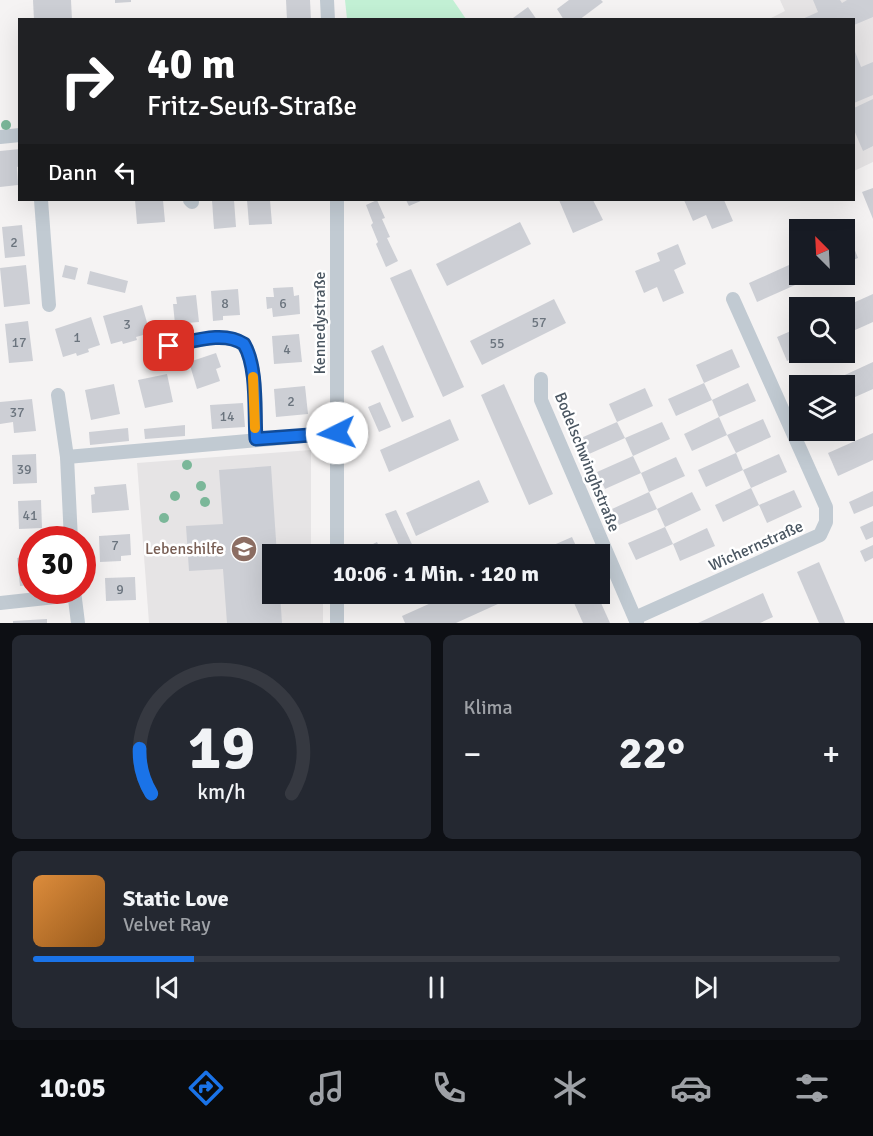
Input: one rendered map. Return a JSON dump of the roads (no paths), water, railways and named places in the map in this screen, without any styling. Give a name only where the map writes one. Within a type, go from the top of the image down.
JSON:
[{"type":"street","points":[[327,0],[328,18]]},
{"type":"street","points":[[0,137],[18,135]]},
{"type":"street","points":[[41,201],[49,305]]},
{"type":"street","name":"Kennedystraße","points":[[337,201],[337,544]]},
{"type":"street","name":"Wichernstraße","points":[[636,621],[820,535],[826,522],[826,507],[733,299]]},
{"type":"street","points":[[169,346],[222,338],[232,338],[244,344],[251,362],[256,439]]},
{"type":"street","name":"Bodelschwinghstraße","points":[[541,379],[541,400],[636,621]]},
{"type":"street","points":[[58,395],[67,457],[70,526]]},
{"type":"street","points":[[67,457],[337,433]]},
{"type":"street","points":[[0,603],[18,601]]},
{"type":"street","points":[[75,604],[78,623]]},
{"type":"street","points":[[337,604],[337,623]]},
{"type":"place","name":"Lebenshilfe","points":[[244,549]]}]
